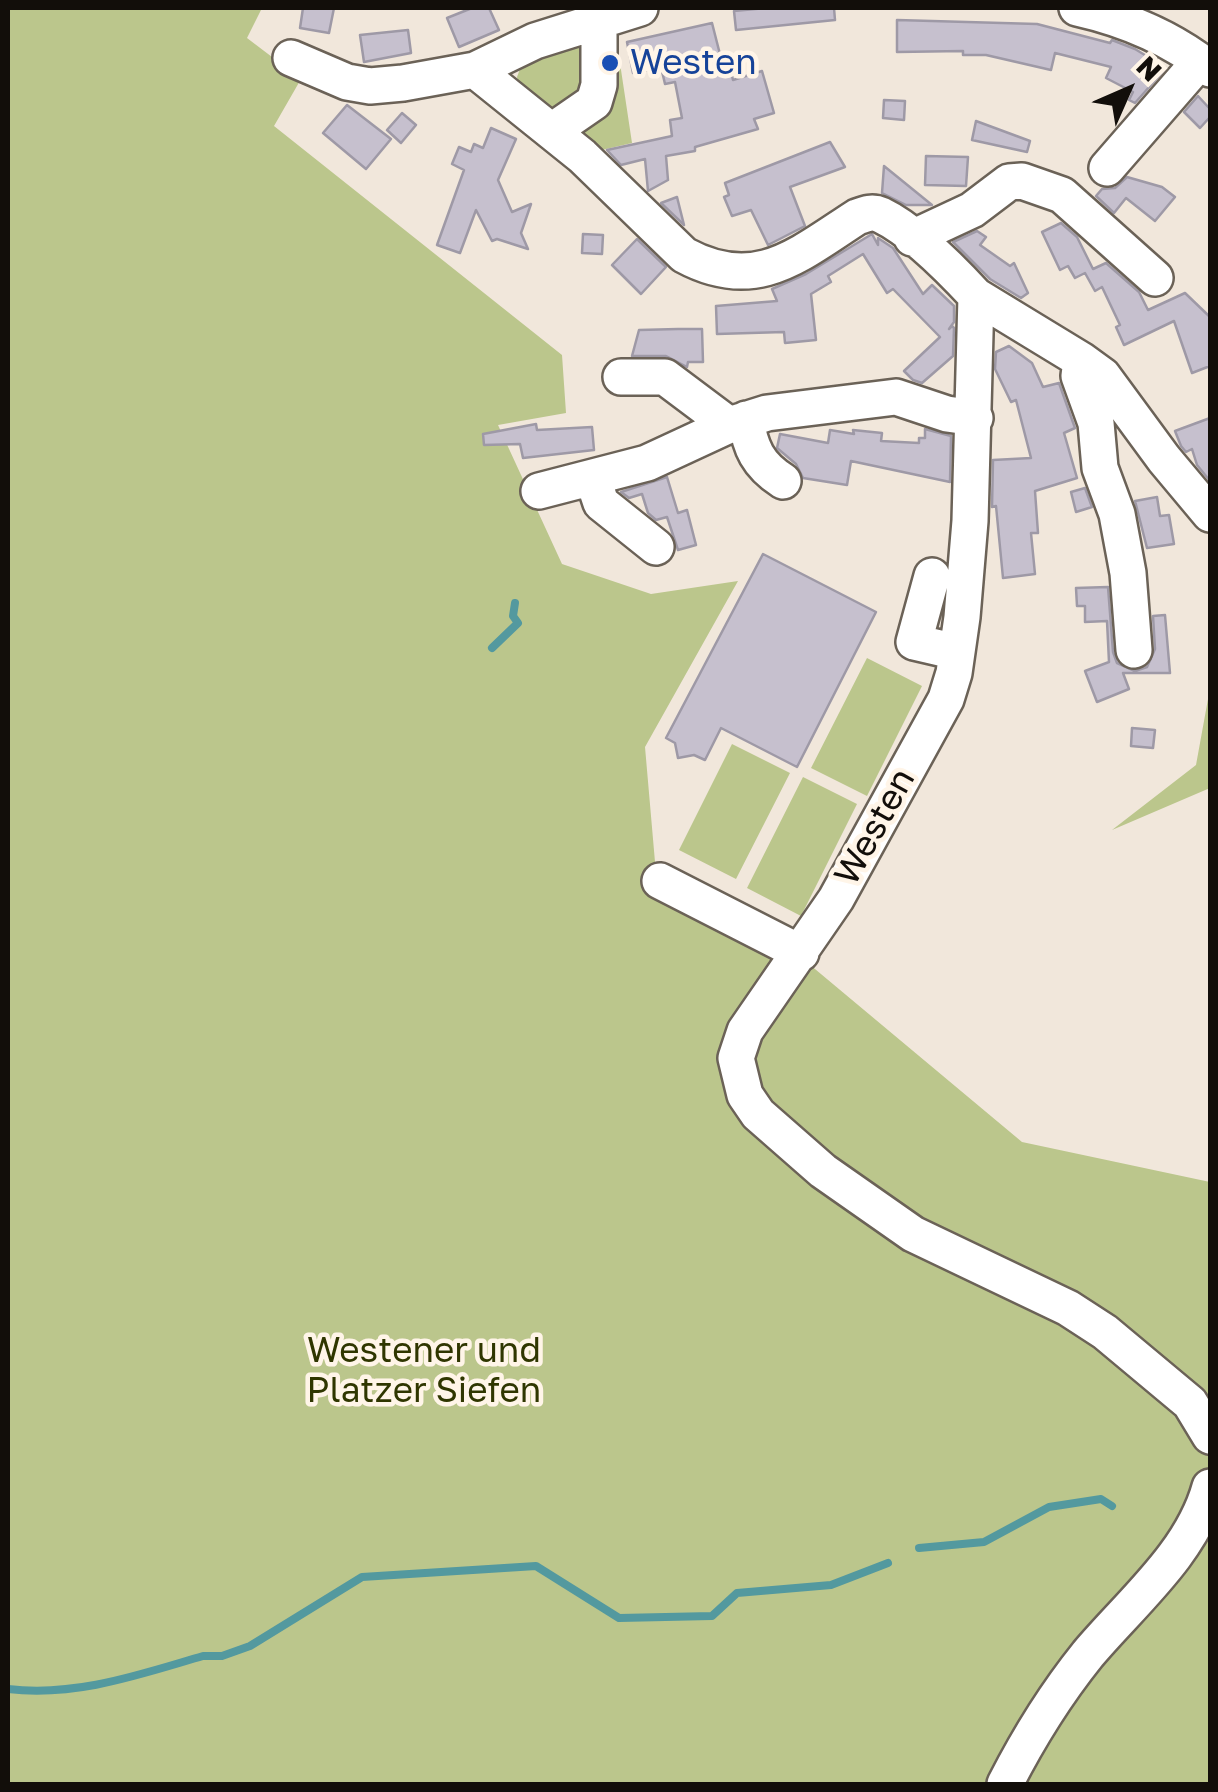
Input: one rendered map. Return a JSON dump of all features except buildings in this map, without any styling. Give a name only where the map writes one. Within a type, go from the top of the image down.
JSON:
[{"type":"street","points":[[291,58],[347,82],[370,86],[475,70],[535,41],[640,8]]},
{"type":"street","points":[[1077,8],[1117,17],[1148,30],[1206,65],[1106,168]]},
{"type":"street","points":[[552,131],[594,102],[599,86],[599,22]]},
{"type":"street","points":[[475,70],[582,156],[684,256],[703,265],[764,270],[786,263],[870,212],[881,215],[976,296],[1103,376],[1210,514]]},
{"type":"street","points":[[912,238],[972,210],[1009,182],[1022,181],[1062,195],[1155,278]]},
{"type":"street","name":"Westen","points":[[976,296],[970,521],[957,652],[946,699],[836,899],[753,1017],[739,1045],[739,1077],[744,1095],[758,1114],[823,1171],[914,1234],[1068,1308],[1105,1332],[1190,1403],[1210,1436]]},
{"type":"street","points":[[1080,360],[1079,376],[1096,423],[1100,468],[1117,514],[1126,558],[1134,650]]},
{"type":"street","points":[[621,377],[666,377],[737,422],[791,428]]},
{"type":"street","points":[[539,491],[647,463],[737,422],[767,413],[896,397],[947,414],[975,418]]},
{"type":"street","points":[[737,422],[765,470],[783,481]]},
{"type":"street","points":[[594,479],[601,503],[656,547]]},
{"type":"street","points":[[932,576],[914,642],[957,652]]},
{"type":"street","points":[[660,882],[805,946]]},
{"type":"street","points":[[1005,1784],[1049,1704],[1174,1554],[1207,1500],[1210,1487]]},
{"type":"green space","name":"Westener und Platzer Siefen","points":[[8,8],[262,8],[247,38],[301,79],[274,126],[562,355],[566,413],[498,425],[562,564],[651,594],[738,581],[645,747],[657,885],[803,959],[1022,1142],[1210,1182],[1210,1784],[8,1784]]},
{"type":"green space","points":[[615,30],[632,143],[593,152],[576,137]]},
{"type":"green space","points":[[588,37],[586,91],[554,116],[520,90],[517,77],[523,61]]},
{"type":"green space","points":[[867,658],[922,686],[867,796],[811,768]]},
{"type":"green space","points":[[1210,688],[1210,788],[1112,830],[1196,765]]},
{"type":"green space","points":[[732,744],[790,773],[736,879],[679,850]]},
{"type":"green space","points":[[803,777],[857,804],[801,916],[747,888]]},
{"type":"waterway","points":[[492,648],[518,623],[513,616],[515,603]]},
{"type":"waterway","points":[[919,1548],[984,1542],[1049,1507],[1101,1499],[1112,1506]]},
{"type":"waterway","points":[[8,1689],[82,1687],[203,1656],[222,1656],[250,1646],[362,1577],[536,1566],[619,1618],[712,1616],[737,1593],[831,1585],[888,1563]]},
{"type":"place","name":"Westen","points":[[610,63]]}]
